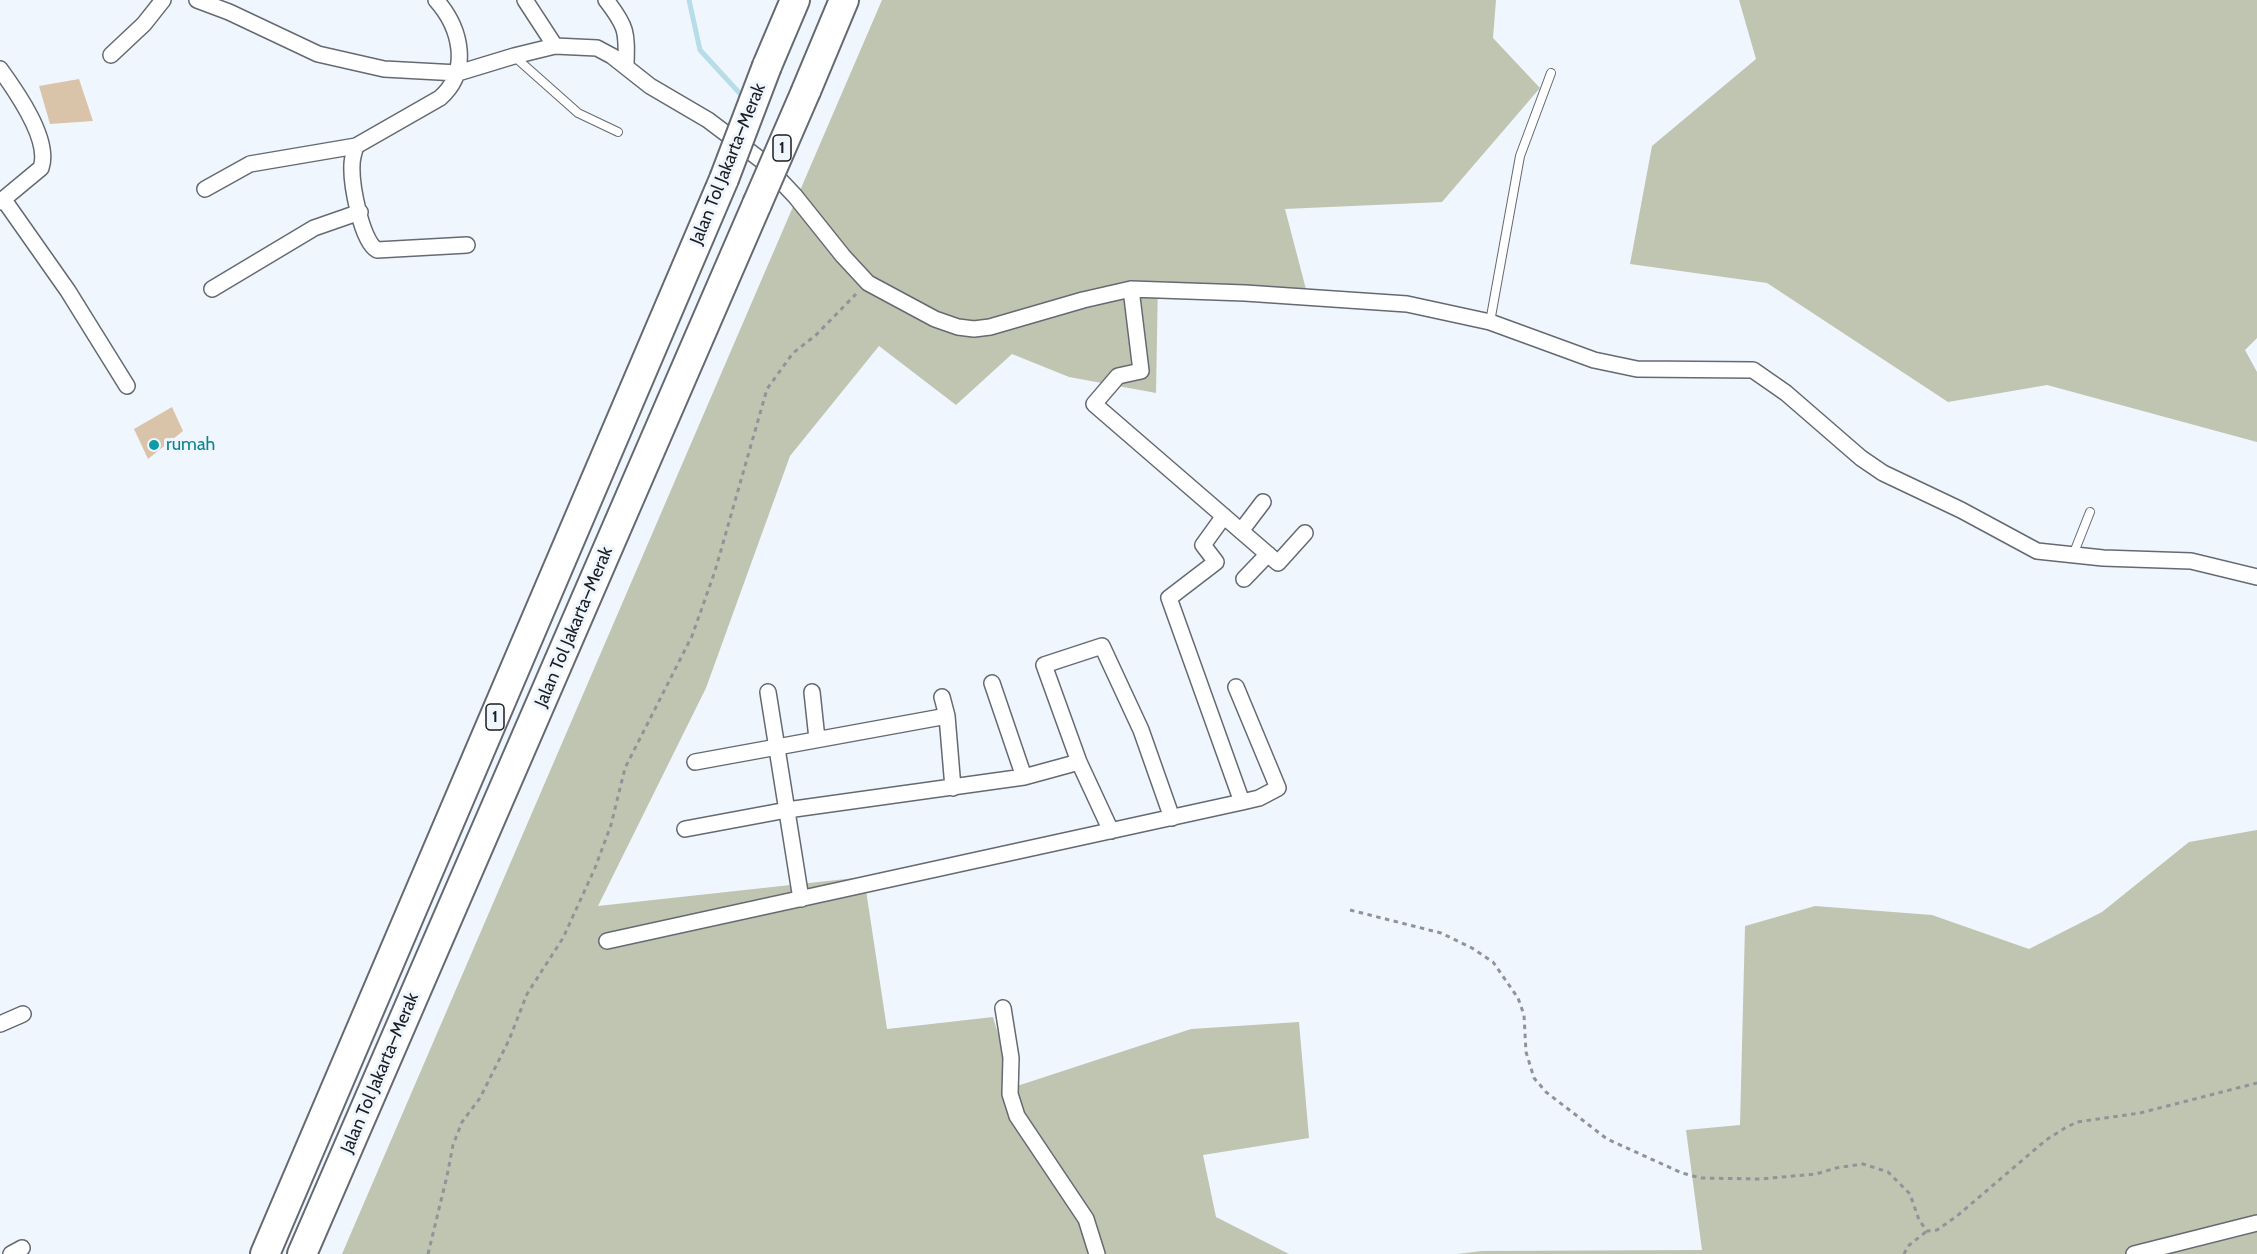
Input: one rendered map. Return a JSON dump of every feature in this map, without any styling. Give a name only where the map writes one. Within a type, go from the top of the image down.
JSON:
[{"type":"highway","name":"Jalan Tol Jakarta–Merak","points":[[265,1254],[724,179],[795,0]]},
{"type":"highway","name":"Jalan Tol Jakarta–Merak","points":[[302,1254],[844,0]]},
{"type":"street","points":[[111,55],[144,24],[163,0]]},
{"type":"street","points":[[197,0],[229,12],[318,54],[384,69],[458,73],[555,46],[597,48],[626,65],[650,86],[708,120],[761,160],[795,196],[868,283],[934,319],[958,327],[974,329],[990,327],[1083,300],[1131,289],[1245,293],[1407,304],[1490,322],[1594,360],[1637,369],[1753,370],[1786,393],[1861,458],[1883,473],[1961,510],[2037,551],[2073,556],[2191,561],[2257,577]]},
{"type":"street","points":[[205,189],[257,163],[356,146],[440,98],[446,93],[458,73],[459,44],[453,25],[445,10],[436,0]]},
{"type":"street","points":[[525,0],[555,46]]},
{"type":"street","points":[[606,0],[620,18],[625,30],[626,65]]},
{"type":"street","points":[[0,69],[19,94],[34,126],[43,154],[41,168],[1,202],[69,291],[127,386]]},
{"type":"street","points":[[356,146],[352,164],[353,188],[368,242],[377,250],[467,245]]},
{"type":"street","points":[[212,289],[314,228],[360,212]]},
{"type":"street","points":[[1131,289],[1141,370],[1118,376],[1094,404],[1278,563],[1305,533]]},
{"type":"street","points":[[1241,531],[1263,502]]},
{"type":"street","points":[[1224,516],[1203,545],[1216,562],[1169,598],[1242,802]]},
{"type":"street","points":[[1244,579],[1268,554]]},
{"type":"street","points":[[1111,831],[1078,762],[1044,665],[1102,646],[1141,730],[1172,818]]},
{"type":"street","points":[[992,682],[1024,777]]},
{"type":"street","points":[[607,941],[1259,798],[1278,788],[1236,687]]},
{"type":"street","points":[[768,692],[801,898]]},
{"type":"street","points":[[812,692],[818,739]]},
{"type":"street","points":[[942,697],[947,716],[953,788]]},
{"type":"street","points":[[695,762],[947,716]]},
{"type":"street","points":[[685,829],[787,810],[1024,777],[1078,762]]},
{"type":"street","points":[[1003,1008],[1011,1058],[1010,1094],[1017,1116],[1086,1219],[1097,1254]]},
{"type":"street","points":[[0,1024],[23,1014]]},
{"type":"street","points":[[2134,1254],[2257,1223]]},
{"type":"lane","points":[[514,56],[578,113],[618,132]]},
{"type":"lane","points":[[1490,322],[1520,156],[1551,73]]},
{"type":"lane","points":[[2073,556],[2090,512]]},
{"type":"path","points":[[428,1254],[453,1145],[459,1130],[480,1098],[510,1041],[527,994],[563,938],[595,868],[611,825],[625,768],[692,636],[718,562],[766,389],[793,353],[816,335],[868,283]]},
{"type":"path","points":[[1350,910],[1440,933],[1472,948],[1492,962],[1518,998],[1524,1015],[1526,1052],[1534,1078],[1546,1092],[1606,1139],[1682,1173],[1701,1178],[1760,1179],[1816,1174],[1863,1164],[1888,1172],[1910,1194],[1919,1221],[1927,1231]]},
{"type":"path","points":[[1904,1254],[1908,1246],[1927,1231],[1937,1230],[1957,1216],[2046,1140],[2065,1128],[2078,1122],[2140,1113],[2257,1083]]},
{"type":"green space","points":[[882,0],[1496,0],[1493,38],[1540,88],[1442,202],[1285,209],[1307,293],[1158,281],[1156,393],[1069,377],[1012,354],[956,405],[879,346],[790,456],[706,688],[598,906],[864,877],[887,1029],[993,1017],[1014,1087],[1191,1029],[1299,1022],[1309,1138],[1203,1155],[1216,1217],[1289,1254],[342,1254]]},
{"type":"green space","points":[[1739,0],[2257,0],[2257,338],[2245,350],[2257,372],[2257,442],[2047,385],[1948,402],[1767,283],[1630,264],[1652,146],[1756,59]]},
{"type":"green space","points":[[2257,830],[2257,1254],[1457,1254],[1482,1251],[1702,1250],[1686,1130],[1740,1125],[1745,926],[1815,906],[1932,915],[2029,949],[2102,912],[2189,842]]},
{"type":"building","points":[[79,79],[93,121],[50,124],[39,86]]},
{"type":"building","name":"rumah","points":[[172,407],[183,431],[148,459],[134,429]]},
{"type":"waterway","points":[[689,0],[700,50],[744,98]]},
{"type":"place","name":"rumah","points":[[154,445]]}]
